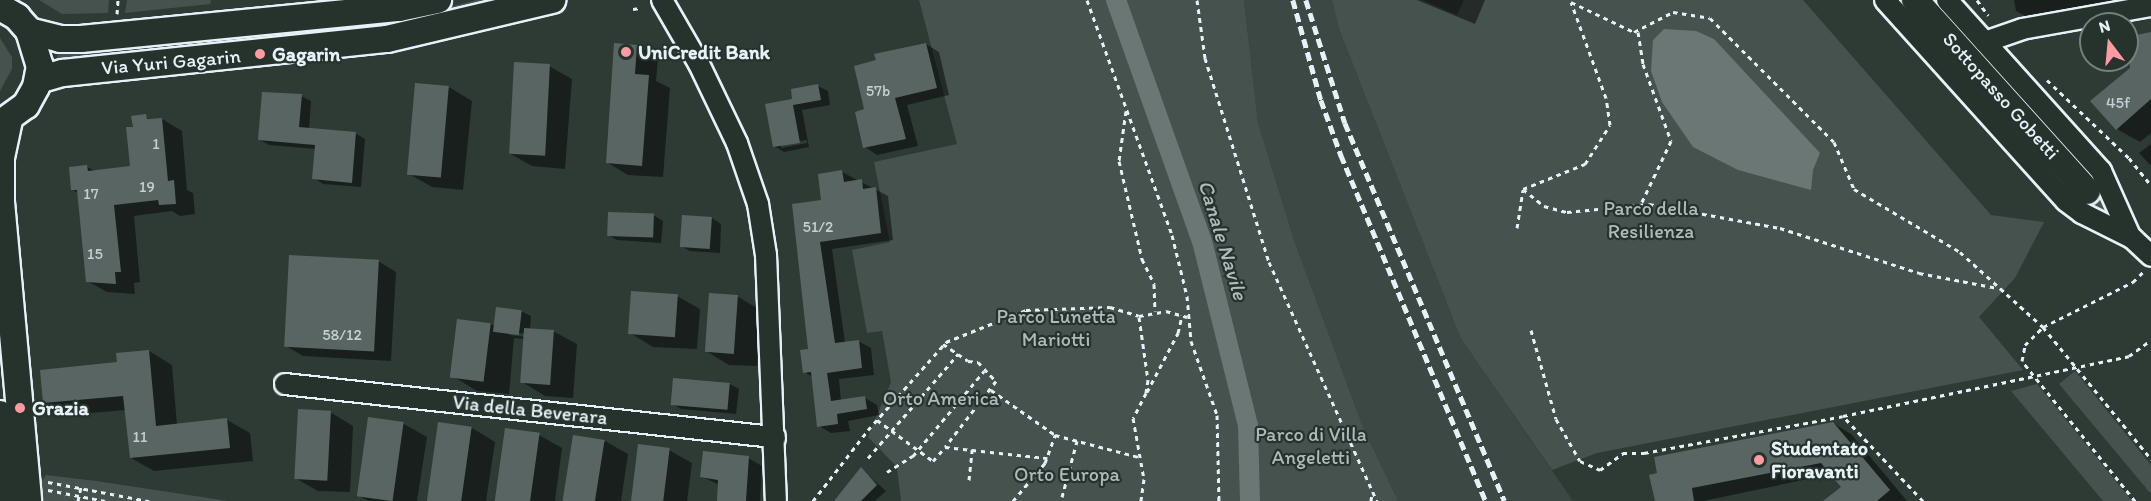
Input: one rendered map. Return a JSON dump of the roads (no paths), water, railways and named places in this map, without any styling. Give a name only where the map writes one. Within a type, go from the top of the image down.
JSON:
[{"type":"main road","name":"Via Yuri Gagarin","points":[[29,31],[60,39],[81,39],[387,9],[438,0]]},
{"type":"main road","name":"Via Yuri Gagarin","points":[[38,80],[63,73],[387,39],[552,0]]},
{"type":"main road","name":"Sottopasso Gobetti","points":[[1914,0],[2087,191]]},
{"type":"main road","points":[[2,6],[29,31],[39,54],[38,80],[26,105],[4,122],[0,194],[37,491]]},
{"type":"main road","points":[[0,414],[9,501]]},
{"type":"street","points":[[662,0],[699,64],[737,143],[758,204],[766,255],[776,501]]},
{"type":"street","points":[[1885,0],[2066,201],[2132,238]]},
{"type":"street","points":[[1947,0],[2104,175],[2119,216],[2148,262]]},
{"type":"street","points":[[1984,42],[2022,29],[2151,6]]},
{"type":"street","name":"Via della Beverara","points":[[285,384],[775,437]]},
{"type":"waterway","name":"Canale Navile","points":[[1116,0],[1202,241],[1248,425],[1250,501]]},
{"type":"tunnel","points":[[2087,191],[2136,242]]},
{"type":"railway","points":[[1293,0],[1321,100],[1341,155],[1486,501]]},
{"type":"railway","points":[[1306,0],[1345,123],[1505,501]]},
{"type":"place","name":"UniCredit Bank","points":[[626,52]]},
{"type":"place","name":"Gagarin","points":[[260,54]]},
{"type":"place","name":"Grazia","points":[[20,408]]},
{"type":"place","name":"Studentato Fioravanti","points":[[1759,460]]},
{"type":"park label","name":"Parco della Resilienza","points":[[1651,220]]},
{"type":"park label","name":"Parco Lunetta Mariotti","points":[[1056,328]]},
{"type":"park label","name":"Orto America","points":[[941,398]]},
{"type":"park label","name":"Parco di Villa Angeletti","points":[[1311,446]]},
{"type":"park label","name":"Orto Europa","points":[[1067,474]]}]
